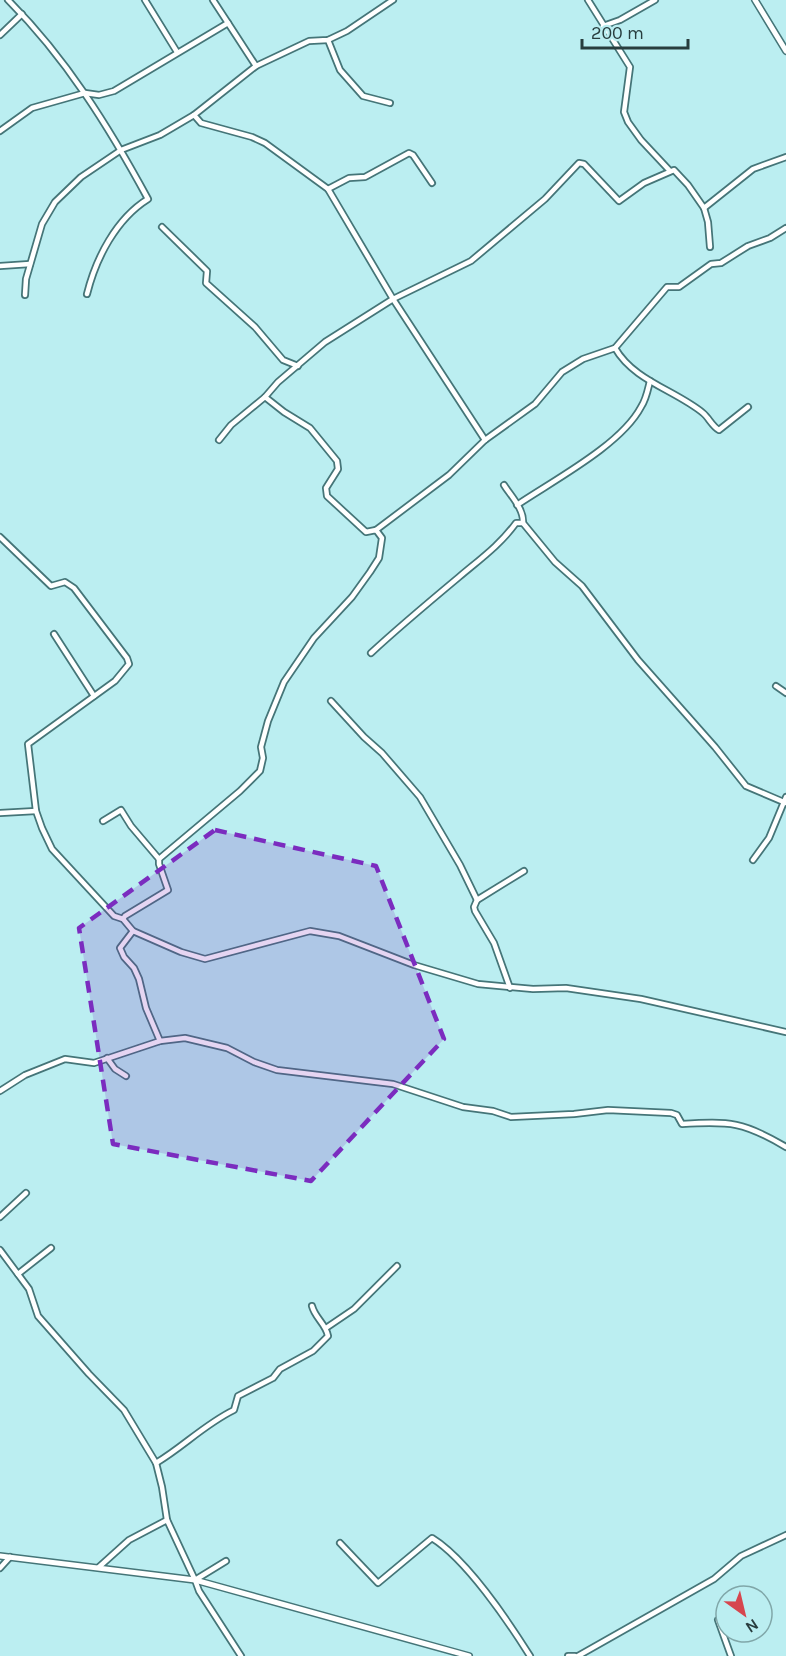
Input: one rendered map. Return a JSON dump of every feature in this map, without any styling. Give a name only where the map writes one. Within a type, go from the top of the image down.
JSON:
[{"type":"street","points":[[8,0],[44,38],[85,93],[121,150],[148,200],[133,209],[111,237],[90,281],[87,294]]},
{"type":"street","points":[[145,0],[177,52]]},
{"type":"street","points":[[213,0],[256,66]]},
{"type":"street","points":[[25,295],[26,279],[42,224],[55,202],[81,177],[121,150],[160,135],[194,116],[256,66],[309,41],[328,40],[347,31],[393,0]]},
{"type":"street","points":[[588,0],[630,67],[624,112],[628,122],[641,140],[670,171]]},
{"type":"street","points":[[603,26],[620,20],[655,0]]},
{"type":"street","points":[[755,0],[786,51]]},
{"type":"street","points":[[0,35],[22,14]]},
{"type":"street","points":[[0,131],[32,108],[85,93],[99,95],[114,91],[228,23]]},
{"type":"street","points":[[328,40],[340,70],[363,96],[390,103]]},
{"type":"street","points":[[194,116],[201,123],[252,137],[265,143],[328,189],[393,299],[485,440]]},
{"type":"street","points":[[328,189],[349,178],[365,177],[409,153],[413,155],[432,183]]},
{"type":"street","points":[[704,208],[753,169],[786,158]]},
{"type":"street","points":[[219,440],[231,425],[325,342],[393,299],[471,261],[545,199],[579,163],[584,164],[619,201],[644,183],[674,170],[704,208],[708,222],[710,247]]},
{"type":"street","points":[[162,227],[207,271],[206,283],[255,327],[283,360],[298,366]]},
{"type":"street","points":[[265,397],[310,428],[337,461],[338,469],[326,488],[327,496],[366,532],[376,530],[449,475],[485,440],[535,404],[562,372],[583,359],[615,348],[667,287],[680,287],[711,264],[721,262],[786,228]]},
{"type":"street","points":[[0,266],[30,264]]},
{"type":"street","points":[[615,348],[620,357],[650,381],[682,398],[705,415],[714,428],[719,430],[748,407]]},
{"type":"street","points":[[518,505],[616,439],[643,406],[650,381]]},
{"type":"street","points":[[504,484],[518,505],[523,523],[555,562],[582,586],[638,660],[715,747],[746,786],[786,801],[769,838],[753,860]]},
{"type":"street","points":[[370,653],[405,621],[484,558],[508,535],[516,523],[523,523]]},
{"type":"street","points":[[159,859],[240,791],[260,771],[263,758],[261,747],[268,721],[284,682],[305,650],[352,597],[379,558],[382,538],[376,530]]},
{"type":"street","points":[[0,537],[51,586],[65,582],[74,588],[127,658],[129,664],[115,681],[28,744],[36,811],[52,849],[114,916],[123,920],[133,931],[181,952],[205,959],[310,931],[339,936],[414,965],[478,984],[510,988],[566,987],[641,999],[786,1032]]},
{"type":"street","points":[[54,634],[94,696]]},
{"type":"street","points":[[776,686],[786,693]]},
{"type":"street","points":[[331,701],[382,753],[420,797],[460,865],[477,900]]},
{"type":"street","points":[[103,821],[122,810],[131,826],[159,859],[168,890],[125,916],[123,920]]},
{"type":"street","points":[[0,813],[36,811]]},
{"type":"street","points":[[510,988],[494,943],[474,907],[477,900],[524,871]]},
{"type":"street","points":[[133,931],[120,948],[123,957],[134,968],[139,979],[146,1008],[160,1041]]},
{"type":"street","points":[[0,1091],[25,1075],[65,1059],[94,1063],[160,1041],[185,1038],[216,1044],[277,1070],[393,1084],[463,1107],[511,1116],[574,1114],[608,1110],[671,1113],[677,1115],[682,1124],[710,1122],[737,1124],[760,1132],[786,1147]]},
{"type":"street","points":[[107,1058],[115,1069],[126,1076]]},
{"type":"street","points":[[0,1217],[26,1193]]},
{"type":"street","points":[[18,1274],[51,1248]]},
{"type":"street","points":[[0,1250],[29,1289],[38,1316],[124,1410],[156,1463],[167,1520],[199,1591],[241,1656]]},
{"type":"street","points":[[326,1328],[354,1309],[397,1266]]},
{"type":"street","points":[[156,1463],[173,1453],[214,1420],[234,1410],[238,1396],[273,1378],[280,1369],[313,1352],[328,1336],[326,1328],[315,1315],[312,1306]]},
{"type":"street","points":[[99,1567],[129,1540],[167,1520]]},
{"type":"street","points":[[568,1656],[577,1656],[714,1579],[741,1556],[786,1535]]},
{"type":"street","points":[[340,1543],[378,1583],[432,1538],[458,1558],[530,1656]]},
{"type":"street","points":[[0,1556],[195,1580],[470,1656]]},
{"type":"street","points":[[0,1568],[10,1557]]},
{"type":"street","points":[[195,1580],[226,1561]]},
{"type":"highlighted area","points":[[215,830],[376,866],[444,1039],[311,1181],[113,1144],[79,928]]}]
